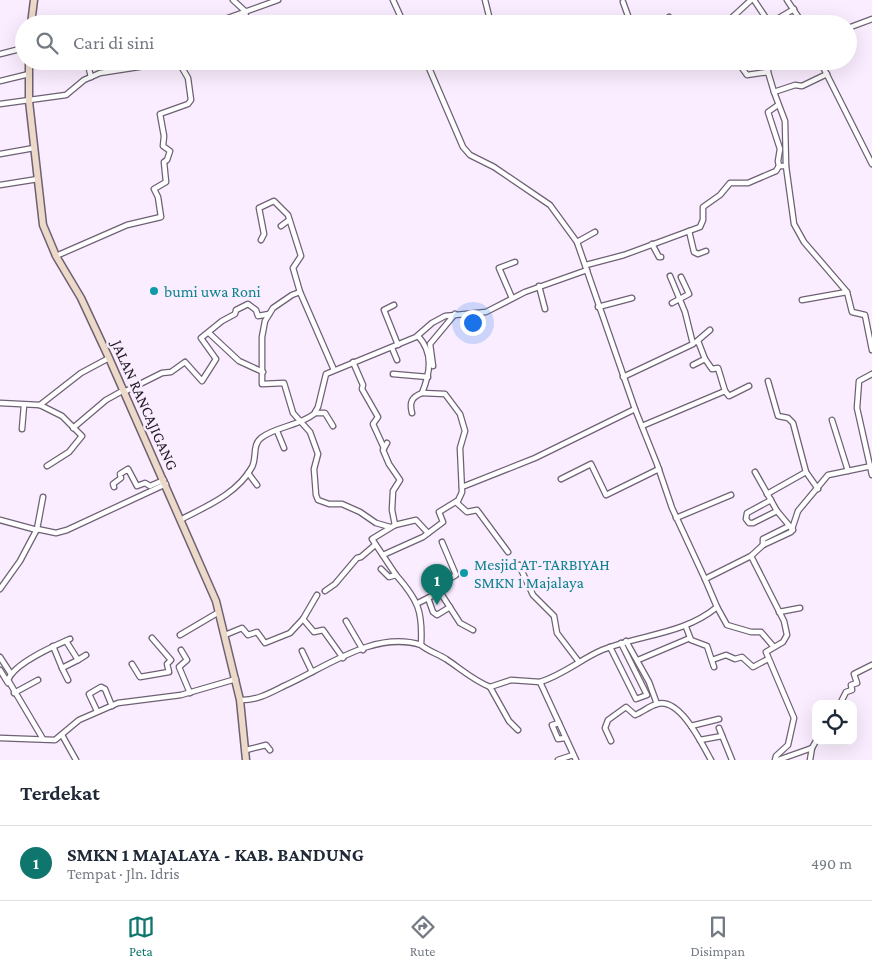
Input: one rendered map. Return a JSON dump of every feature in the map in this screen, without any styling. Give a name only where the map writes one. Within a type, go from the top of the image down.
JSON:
[{"type":"main road","points":[[32,15],[34,0]]},
{"type":"main road","name":"JALAN RANCAJIGANG","points":[[28,70],[29,101],[42,224],[56,256],[81,298],[205,571],[219,612],[236,679],[246,760]]},
{"type":"street","points":[[233,0],[245,11],[246,15]]},
{"type":"street","points":[[235,15],[276,0]]},
{"type":"street","points":[[393,0],[400,15]]},
{"type":"street","points":[[485,0],[489,15]]},
{"type":"street","points":[[735,15],[753,0],[765,15]]},
{"type":"street","points":[[787,0],[797,15]]},
{"type":"street","points":[[623,2],[628,15]]},
{"type":"street","points":[[784,15],[794,9]]},
{"type":"street","points":[[857,25],[872,19]]},
{"type":"street","points":[[0,54],[15,50]]},
{"type":"street","points":[[89,70],[90,77]]},
{"type":"street","points":[[0,104],[68,94],[90,77],[122,70]]},
{"type":"street","points":[[56,256],[127,225],[161,217],[159,201],[154,188],[166,182],[164,162],[167,160],[170,151],[162,146],[164,136],[160,114],[188,104],[192,100],[188,78],[183,70]]},
{"type":"street","points":[[430,70],[463,147],[470,155],[494,167],[550,205],[578,242],[598,307],[676,518],[717,607],[727,626],[751,632],[760,631],[773,646]]},
{"type":"street","points":[[744,70],[748,75],[768,72],[785,121],[786,166],[794,224],[804,242],[847,292],[852,312],[865,315],[872,350]]},
{"type":"street","points":[[825,70],[868,160],[872,164]]},
{"type":"street","points":[[0,82],[28,74]]},
{"type":"street","points":[[774,92],[795,85],[802,86],[827,74]]},
{"type":"street","points":[[316,413],[324,377],[334,370],[398,346],[418,336],[436,320],[455,314],[486,312],[539,286],[702,226],[702,207],[720,194],[730,182],[748,183],[776,171],[779,166],[780,149],[768,112],[778,105]]},
{"type":"street","points":[[0,154],[34,148]]},
{"type":"street","points":[[779,166],[786,166]]},
{"type":"street","points":[[0,185],[38,179]]},
{"type":"street","points":[[261,240],[264,235],[259,208],[274,201],[286,212],[289,220],[301,254],[300,260],[292,266],[300,292],[334,370]]},
{"type":"street","points":[[281,226],[289,220]]},
{"type":"street","points":[[689,231],[694,252],[698,254],[706,251]]},
{"type":"street","points":[[578,242],[595,232]]},
{"type":"street","points":[[652,244],[658,257],[661,257]]},
{"type":"street","points":[[512,298],[499,268],[515,262]]},
{"type":"street","points":[[670,276],[679,300],[686,312],[695,342],[712,369],[718,368],[728,396],[748,386]]},
{"type":"street","points":[[672,303],[690,293],[681,277]]},
{"type":"street","points":[[539,286],[546,309]]},
{"type":"street","points":[[73,428],[106,400],[162,373],[170,373],[186,362],[202,381],[216,359],[201,340],[208,333],[236,314],[236,310],[248,304],[256,310],[258,316],[268,314],[292,295],[300,292]]},
{"type":"street","points":[[802,300],[847,292]]},
{"type":"street","points":[[598,307],[632,298]]},
{"type":"street","points":[[394,305],[384,311],[398,346]]},
{"type":"street","points":[[268,314],[263,328],[263,385],[284,383],[293,413],[312,434],[318,454],[314,469],[318,500],[330,505],[342,504],[360,512],[376,523],[393,526]]},
{"type":"street","points":[[433,366],[430,344],[455,314]]},
{"type":"street","points":[[623,377],[695,342],[710,330]]},
{"type":"street","points":[[208,333],[240,361],[262,372]]},
{"type":"street","points":[[418,336],[426,345],[429,356],[428,377],[422,393]]},
{"type":"street","points":[[392,348],[398,360]]},
{"type":"street","points":[[40,406],[81,373],[109,358]]},
{"type":"street","points":[[693,364],[705,359]]},
{"type":"street","points":[[353,362],[364,386],[362,389],[379,418],[373,424],[389,464],[400,480],[393,491],[393,526]]},
{"type":"street","points":[[392,374],[428,377]]},
{"type":"street","points":[[872,374],[859,382],[856,408],[872,475]]},
{"type":"street","points":[[768,381],[778,416],[786,417],[793,423],[806,472],[818,489]]},
{"type":"street","points":[[642,426],[725,391]]},
{"type":"street","points":[[383,555],[428,533],[443,522],[440,511],[457,501],[461,494],[460,448],[465,431],[463,420],[454,404],[446,394],[422,393],[413,398],[412,413]]},
{"type":"street","points":[[0,403],[40,406],[62,416],[82,436],[81,440],[69,452],[47,466]]},
{"type":"street","points":[[22,429],[24,405]]},
{"type":"street","points":[[462,487],[470,486],[512,465],[535,458],[635,409]]},
{"type":"street","points":[[182,519],[222,497],[248,473],[253,465],[255,450],[261,438],[300,422],[316,413],[325,413],[333,426]]},
{"type":"street","points":[[832,420],[848,471]]},
{"type":"street","points":[[278,431],[284,448]]},
{"type":"street","points":[[384,448],[388,443]]},
{"type":"street","points":[[561,479],[591,464],[606,495],[659,469]]},
{"type":"street","points":[[705,579],[751,556],[763,545],[763,539],[791,528],[798,510],[818,489],[822,480],[828,475],[871,466]]},
{"type":"street","points":[[114,487],[113,484],[121,479],[120,474],[128,469],[138,486],[145,483],[150,486],[165,482]]},
{"type":"street","points":[[755,472],[777,510],[791,528]]},
{"type":"street","points":[[767,494],[806,472]]},
{"type":"street","points":[[248,473],[257,485]]},
{"type":"street","points":[[0,520],[56,533],[67,530],[165,482]]},
{"type":"street","points":[[676,518],[731,495]]},
{"type":"street","points":[[0,589],[20,561],[37,530],[43,497]]},
{"type":"street","points":[[771,500],[747,513],[746,518],[749,523],[753,523],[777,510]]},
{"type":"street","points":[[457,501],[458,506],[466,512],[477,510],[508,552]]},
{"type":"street","points":[[421,645],[422,617],[418,602],[396,575],[375,545],[373,538],[393,526],[417,520],[428,533]]},
{"type":"street","points":[[442,542],[456,575],[438,585],[440,592],[462,626],[473,630]]},
{"type":"street","points":[[325,591],[335,584],[357,558],[361,557],[375,545]]},
{"type":"street","points":[[751,556],[779,612],[787,635],[783,642],[766,650],[768,659],[794,718],[788,745],[777,760]]},
{"type":"street","points":[[519,564],[533,594],[554,616],[557,633],[579,662]]},
{"type":"street","points":[[380,569],[389,577],[396,575]]},
{"type":"street","points":[[418,602],[440,592]]},
{"type":"street","points":[[225,635],[242,628],[248,635],[256,632],[265,643],[291,632],[303,619],[318,595]]},
{"type":"street","points":[[428,598],[435,614],[439,614],[450,607]]},
{"type":"street","points":[[490,687],[511,680],[540,682],[554,677],[610,647],[686,627],[717,607]]},
{"type":"street","points":[[779,612],[800,608]]},
{"type":"street","points":[[180,635],[219,612]]},
{"type":"street","points":[[303,619],[314,632],[324,630],[343,658]]},
{"type":"street","points":[[346,621],[364,650]]},
{"type":"street","points":[[686,627],[690,638],[700,644],[706,644],[712,655],[714,667]]},
{"type":"street","points":[[152,638],[171,660],[167,664],[169,672]]},
{"type":"street","points":[[638,660],[690,638]]},
{"type":"street","points":[[8,682],[10,674],[53,646],[68,640],[78,660]]},
{"type":"street","points":[[240,700],[267,695],[343,658],[364,650],[400,641],[421,645],[446,659],[465,674],[490,687],[509,721],[518,730]]},
{"type":"street","points":[[610,647],[636,699],[647,695],[624,642]]},
{"type":"street","points":[[624,642],[638,660],[657,704]]},
{"type":"street","points":[[53,646],[68,680]]},
{"type":"street","points":[[132,664],[141,677],[163,675],[179,667],[187,660],[181,650]]},
{"type":"street","points":[[302,651],[312,672]]},
{"type":"street","points":[[712,660],[726,655],[735,659],[742,657],[753,667],[768,659]]},
{"type":"street","points":[[62,668],[86,656]]},
{"type":"street","points":[[0,657],[10,674]]},
{"type":"street","points":[[842,700],[846,692],[852,690],[851,685],[857,683],[854,674],[872,665]]},
{"type":"street","points":[[179,667],[190,692]]},
{"type":"street","points":[[0,670],[43,739]]},
{"type":"street","points":[[625,675],[636,670]]},
{"type":"street","points":[[0,738],[55,740],[80,720],[97,711],[112,706],[190,692],[236,679]]},
{"type":"street","points":[[14,693],[38,680]]},
{"type":"street","points":[[540,682],[576,760]]},
{"type":"street","points":[[97,711],[89,694],[101,687],[105,689],[112,706]]},
{"type":"street","points":[[611,741],[604,728],[608,720],[626,707],[635,714],[657,704],[677,710],[691,726],[711,760]]},
{"type":"street","points":[[691,726],[719,719]]},
{"type":"street","points":[[559,723],[552,725],[553,730],[558,739],[565,738]]},
{"type":"street","points":[[719,728],[732,760]]},
{"type":"street","points":[[62,734],[76,760]]},
{"type":"street","points":[[700,740],[722,736]]},
{"type":"street","points":[[246,750],[266,745],[270,750]]},
{"type":"street","points":[[810,760],[814,745]]},
{"type":"street","points":[[777,760],[812,748]]},
{"type":"street","points":[[558,760],[573,755]]},
{"type":"place","name":"bumi uwa Roni","points":[[154,291]]},
{"type":"place","name":"Mesjid AT-TARBIYAH SMKN 1 Majalaya","points":[[464,573]]},
{"type":"place","name":"SMKN 1 MAJALAYA - KAB. BANDUNG","points":[[437,605]]}]
